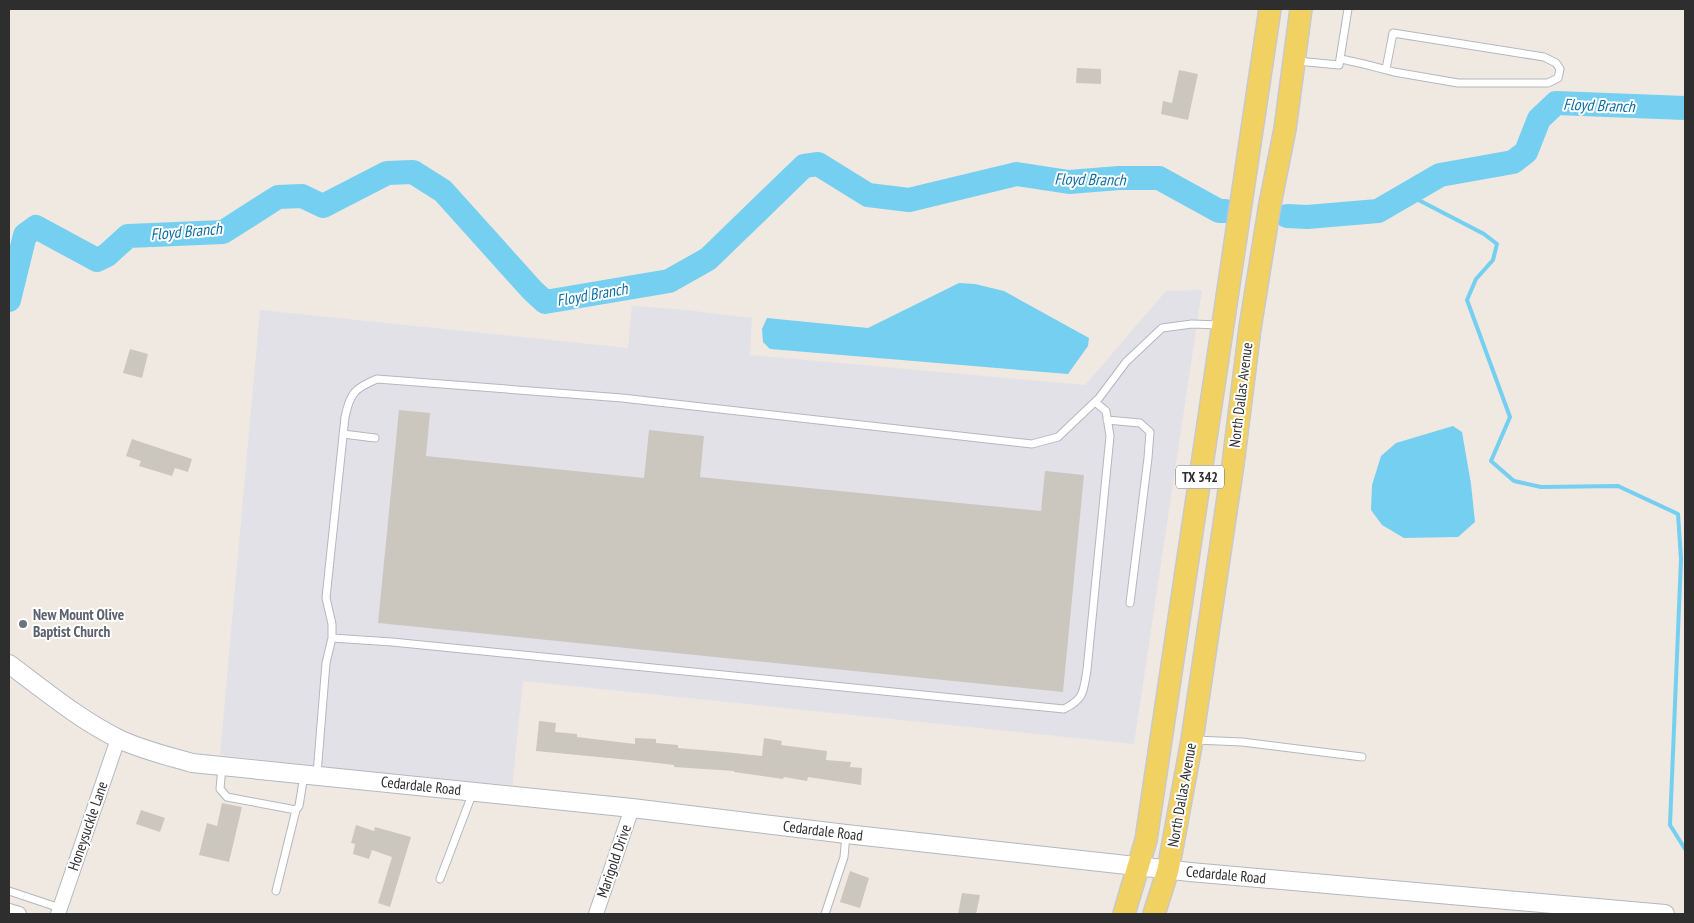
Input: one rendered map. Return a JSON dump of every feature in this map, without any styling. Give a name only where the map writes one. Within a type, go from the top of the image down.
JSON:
[{"type":"main road","name":"North Dallas Avenue","points":[[1139,866],[1146,840],[1157,770],[1270,9]]},
{"type":"main road","name":"North Dallas Avenue","points":[[1168,870],[1192,740],[1233,464],[1250,328],[1270,204],[1285,129],[1301,9]]},
{"type":"main road","points":[[1223,325],[1250,328]]},
{"type":"main road","name":"TX 342","points":[[1124,914],[1139,866]]},
{"type":"main road","name":"TX 342","points":[[1154,914],[1168,870]]},
{"type":"street","name":"Cedardale Road","points":[[11,664],[85,720],[118,739],[192,763],[632,808],[1168,870],[1545,909],[1665,914]]},
{"type":"street","name":"Honeysuckle Lane","points":[[59,911],[118,739]]},
{"type":"street","name":"Marigold Drive","points":[[596,914],[632,808]]},
{"type":"street","points":[[9,911],[19,914]]},
{"type":"lane","points":[[1294,61],[1339,65],[1348,9]]},
{"type":"lane","points":[[1340,59],[1386,69],[1458,83],[1548,83],[1558,78],[1560,69],[1556,63],[1544,57],[1393,33],[1386,69]]},
{"type":"lane","points":[[276,891],[296,810],[310,775],[326,663],[332,638],[332,624],[326,598],[344,434],[349,402],[360,386],[378,379],[622,398],[1032,444],[1058,437],[1095,402],[1126,362],[1162,328],[1192,324],[1223,325]]},
{"type":"lane","points":[[332,638],[392,642],[1064,709],[1075,703],[1083,694],[1087,670],[1110,436],[1106,411],[1095,402]]},
{"type":"lane","points":[[1107,420],[1140,423],[1150,432],[1130,603]]},
{"type":"lane","points":[[344,434],[375,438]]},
{"type":"lane","points":[[1192,740],[1242,742],[1362,757]]},
{"type":"lane","points":[[222,767],[220,789],[227,797],[296,810]]},
{"type":"lane","points":[[440,879],[473,792]]},
{"type":"lane","points":[[825,914],[844,856],[846,834]]},
{"type":"lane","points":[[9,892],[59,911]]},
{"type":"shaded area","points":[[1202,290],[1134,744],[523,681],[512,788],[220,755],[260,310],[628,348],[632,306],[677,309],[752,318],[750,355],[1085,385],[1166,291]]},
{"type":"water","points":[[959,283],[975,284],[1004,291],[1089,338],[1088,346],[1068,374],[770,349],[763,342],[762,329],[767,318],[868,328]]},
{"type":"water","points":[[1453,426],[1462,432],[1475,522],[1458,537],[1404,538],[1382,525],[1371,510],[1372,485],[1381,456],[1396,443]]},
{"type":"building","points":[[1077,68],[1101,69],[1101,84],[1076,83]]},
{"type":"building","points":[[1179,70],[1198,74],[1188,120],[1161,114],[1163,101],[1172,103]]},
{"type":"building","points":[[130,349],[148,354],[142,378],[123,373]]},
{"type":"building","points":[[399,410],[430,413],[426,456],[644,478],[649,430],[704,436],[700,477],[1041,511],[1045,471],[1084,475],[1063,692],[378,623]]},
{"type":"building","points":[[132,439],[192,459],[188,472],[175,468],[172,476],[139,466],[141,461],[126,456]]},
{"type":"building","points":[[539,721],[556,723],[555,732],[577,734],[577,737],[635,744],[635,738],[656,739],[656,743],[678,745],[678,748],[762,756],[764,738],[782,741],[781,745],[827,751],[826,760],[851,762],[850,767],[862,768],[861,785],[808,777],[807,781],[784,777],[783,779],[734,771],[674,767],[674,765],[640,761],[536,751]]},
{"type":"building","points":[[222,803],[242,807],[229,862],[199,855],[207,823],[217,826]]},
{"type":"building","points":[[141,810],[165,818],[160,832],[136,824]]},
{"type":"building","points":[[356,825],[374,831],[375,827],[411,837],[390,907],[378,903],[392,857],[372,850],[369,859],[353,854],[355,844],[351,843]]},
{"type":"building","points":[[850,871],[869,878],[860,908],[840,902]]},
{"type":"building","points":[[962,893],[980,895],[976,914],[958,914]]},
{"type":"waterway","name":"Floyd Branch","points":[[1287,216],[1307,217],[1378,211],[1440,175],[1513,162],[1526,152],[1539,119],[1556,103],[1685,108]]},
{"type":"waterway","name":"Floyd Branch","points":[[9,300],[25,235],[36,227],[97,260],[107,255],[128,236],[223,232],[278,197],[302,196],[323,206],[387,173],[413,172],[443,191],[545,302],[669,281],[708,259],[804,166],[818,164],[868,195],[909,200],[1017,174],[1069,182],[1119,178],[1159,178],[1219,211],[1225,211]]},
{"type":"waterway","points":[[1407,194],[1484,234],[1497,244],[1493,260],[1476,279],[1467,300],[1510,417],[1491,461],[1514,481],[1541,487],[1618,486],[1678,514],[1681,559],[1670,825],[1685,849]]},
{"type":"place","name":"New Mount Olive Baptist Church","points":[[23,624]]}]
